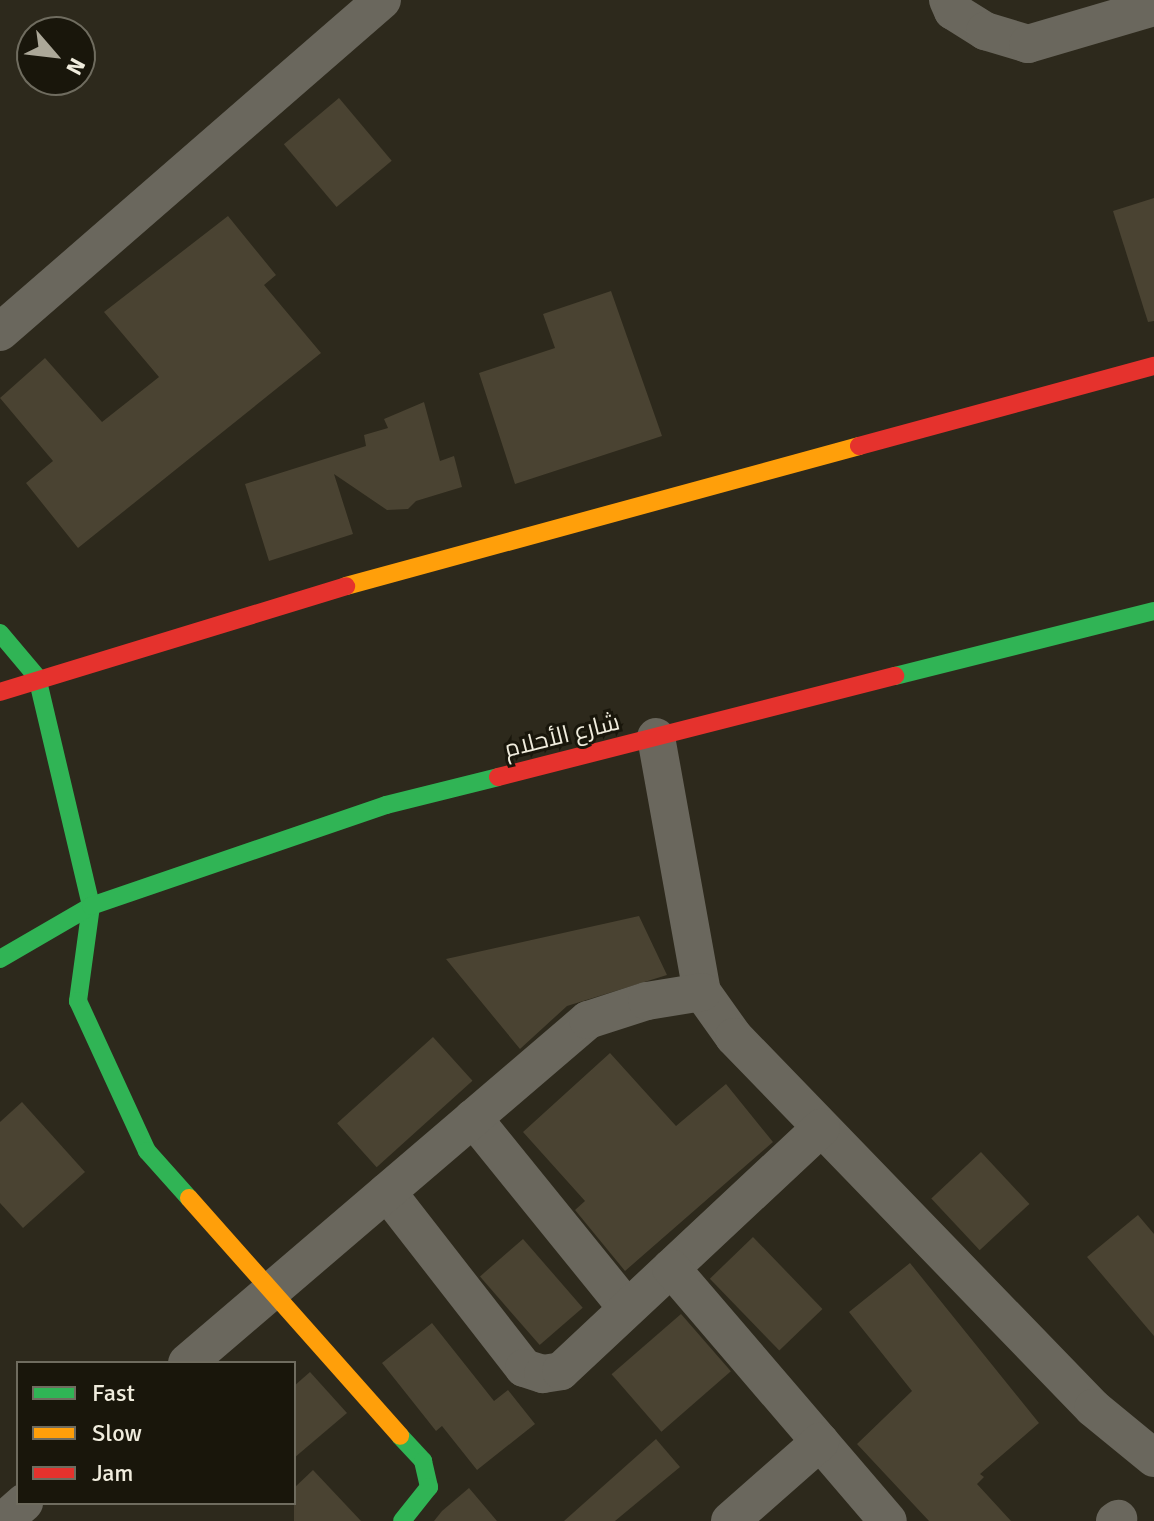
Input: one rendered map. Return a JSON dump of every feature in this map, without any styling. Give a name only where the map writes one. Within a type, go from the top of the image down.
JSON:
[{"type":"main road","points":[[0,692],[37,677],[328,591],[1154,366]]},
{"type":"main road","name":"شارع الأحلام","points":[[0,959],[91,906],[386,805],[1154,611]]},
{"type":"main road","points":[[0,633],[37,677],[91,906],[78,1001],[147,1151],[423,1461],[429,1487],[402,1521]]},
{"type":"street","points":[[0,332],[382,0]]},
{"type":"street","points":[[948,0],[953,11],[985,31],[1028,44],[1154,7]]},
{"type":"street","points":[[656,737],[702,992],[734,1037],[821,1128],[1093,1408],[1154,1458]]},
{"type":"street","points":[[189,1361],[588,1020],[647,1001],[702,992]]},
{"type":"street","points":[[473,1118],[626,1307]]},
{"type":"street","points":[[387,1192],[524,1368],[543,1374],[561,1371],[821,1128]]},
{"type":"street","points":[[671,1268],[888,1521]]},
{"type":"street","points":[[730,1521],[820,1442]]},
{"type":"street","points":[[3,1521],[22,1505]]},
{"type":"building","points":[[339,98],[392,161],[337,207],[284,144]]},
{"type":"building","points":[[1154,198],[1154,321],[1148,322],[1113,211]]},
{"type":"building","points":[[228,216],[276,275],[264,285],[321,353],[78,548],[26,483],[53,461],[0,398],[45,358],[102,422],[159,377],[104,312]]},
{"type":"building","points":[[611,291],[662,436],[515,484],[479,373],[555,348],[543,314]]},
{"type":"building","points":[[424,402],[440,461],[454,456],[462,487],[416,501],[408,509],[387,510],[334,474],[353,534],[269,561],[245,484],[366,446],[364,435],[388,428],[384,419]]},
{"type":"building","points":[[639,916],[667,975],[567,1006],[520,1049],[446,959]]},
{"type":"building","points":[[433,1037],[472,1081],[377,1167],[337,1123]]},
{"type":"building","points":[[610,1053],[676,1126],[726,1084],[773,1142],[625,1271],[575,1210],[585,1201],[523,1132]]},
{"type":"building","points":[[22,1102],[85,1172],[23,1228],[0,1203],[0,1122]]},
{"type":"building","points":[[981,1152],[1029,1204],[980,1250],[931,1198]]},
{"type":"building","points":[[1138,1215],[1154,1234],[1154,1336],[1087,1257]]},
{"type":"building","points":[[753,1237],[822,1309],[779,1351],[710,1279]]},
{"type":"building","points":[[523,1239],[583,1308],[540,1345],[480,1276]]},
{"type":"building","points":[[910,1263],[1039,1423],[980,1474],[984,1477],[977,1484],[1011,1521],[929,1521],[857,1444],[912,1391],[849,1312]]},
{"type":"building","points":[[681,1314],[731,1371],[661,1432],[612,1374]]},
{"type":"building","points":[[432,1323],[494,1401],[508,1390],[535,1424],[477,1470],[442,1426],[436,1431],[382,1363]]},
{"type":"building","points":[[310,1372],[347,1413],[296,1456],[296,1384]]},
{"type":"building","points":[[656,1439],[680,1467],[615,1521],[564,1521]]},
{"type":"building","points":[[313,1470],[361,1521],[294,1521],[296,1486]]},
{"type":"building","points":[[469,1488],[497,1521],[434,1521],[442,1511]]},
{"type":"traffic: fast","points":[[895,676],[1154,611]]},
{"type":"traffic: fast","points":[[0,633],[37,677],[91,906],[78,1001],[147,1151],[189,1198]]},
{"type":"traffic: fast","points":[[0,959],[91,906],[386,805],[498,777]]},
{"type":"traffic: fast","points":[[400,1436],[423,1461],[429,1487],[402,1521]]},
{"type":"traffic: slow","points":[[346,586],[859,446]]},
{"type":"traffic: slow","points":[[189,1198],[400,1436]]},
{"type":"traffic: jam","points":[[859,446],[1154,366]]},
{"type":"traffic: jam","points":[[0,692],[346,586]]},
{"type":"traffic: jam","points":[[498,777],[895,676]]}]
